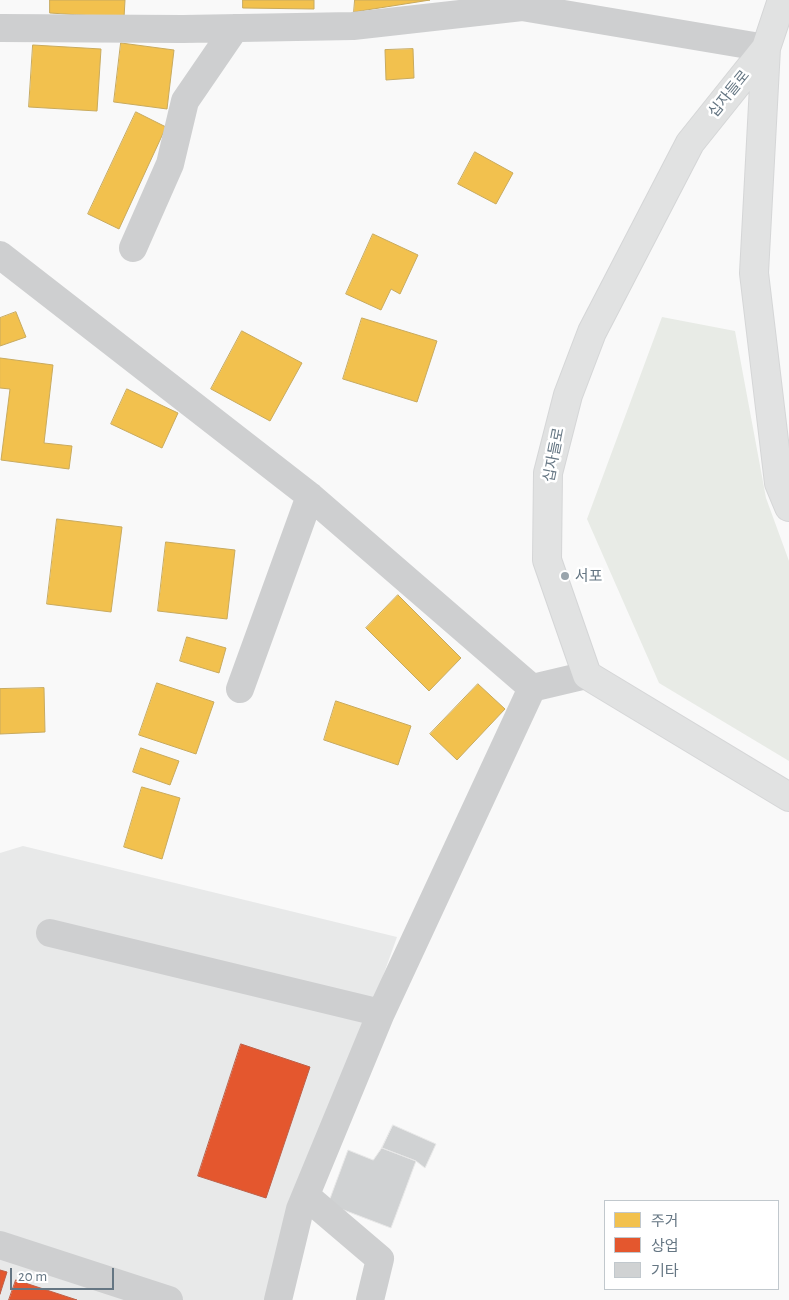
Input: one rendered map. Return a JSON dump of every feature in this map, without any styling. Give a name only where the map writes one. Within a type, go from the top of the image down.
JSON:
[{"type":"main road","name":"십자들로","points":[[782,0],[766,48],[754,273],[779,483],[789,507]]},
{"type":"main road","name":"십자들로","points":[[587,675],[547,560],[548,473],[568,395],[601,313],[690,143],[766,48]]},
{"type":"main road","points":[[587,675],[789,797]]},
{"type":"street","points":[[0,28],[353,26],[522,7],[766,48]]},
{"type":"street","points":[[133,248],[170,164],[185,101],[234,28]]},
{"type":"street","points":[[0,255],[310,496],[532,688]]},
{"type":"street","points":[[240,689],[310,496]]},
{"type":"street","points":[[532,688],[587,675]]},
{"type":"street","points":[[278,1300],[300,1209],[381,1013],[532,688]]},
{"type":"street","points":[[50,933],[381,1013]]},
{"type":"street","points":[[306,1196],[380,1259],[370,1300]]},
{"type":"street","points":[[0,1244],[169,1300]]},
{"type":"shaded area","points":[[662,317],[735,331],[766,498],[789,561],[789,761],[659,683],[587,519]]},
{"type":"shaded area","points":[[23,846],[397,937],[267,1300],[0,1300],[0,853]]},
{"type":"building: 주거","points":[[50,0],[125,0],[124,18],[50,13]]},
{"type":"building: 주거","points":[[243,0],[314,0],[314,9],[243,8]]},
{"type":"building: 주거","points":[[355,0],[430,0],[354,12]]},
{"type":"building: 주거","points":[[121,43],[174,50],[167,109],[114,102]]},
{"type":"building: 주거","points":[[33,45],[101,49],[97,111],[29,107]]},
{"type":"building: 주거","points":[[413,49],[414,78],[386,80],[385,50]]},
{"type":"building: 주거","points":[[136,112],[166,127],[119,229],[88,214]]},
{"type":"building: 주거","points":[[475,152],[513,173],[496,204],[458,184]]},
{"type":"building: 주거","points":[[373,234],[418,255],[400,294],[391,289],[381,310],[346,294]]},
{"type":"building: 주거","points":[[16,312],[26,337],[0,346],[0,318]]},
{"type":"building: 주거","points":[[362,318],[437,341],[417,402],[343,379]]},
{"type":"building: 주거","points":[[242,331],[302,363],[270,421],[211,389]]},
{"type":"building: 주거","points":[[0,358],[53,365],[44,443],[72,446],[69,469],[1,460],[10,389],[0,388]]},
{"type":"building: 주거","points":[[127,389],[178,413],[162,448],[111,424]]},
{"type":"building: 주거","points":[[57,519],[122,527],[111,612],[47,604]]},
{"type":"building: 주거","points":[[166,542],[235,550],[227,619],[158,611]]},
{"type":"building: 주거","points":[[398,595],[461,658],[429,691],[366,628]]},
{"type":"building: 주거","points":[[187,637],[226,648],[219,673],[180,661]]},
{"type":"building: 주거","points":[[157,683],[214,702],[196,754],[139,735]]},
{"type":"building: 주거","points":[[478,684],[505,709],[457,760],[430,734]]},
{"type":"building: 주거","points":[[44,688],[45,732],[0,734],[0,689]]},
{"type":"building: 주거","points":[[336,701],[411,726],[398,765],[324,740]]},
{"type":"building: 주거","points":[[141,748],[179,761],[170,785],[133,772]]},
{"type":"building: 주거","points":[[142,787],[180,798],[162,859],[124,847]]},
{"type":"building: 상업","points":[[241,1044],[310,1067],[266,1198],[198,1176]]},
{"type":"building: 상업","points":[[0,1270],[7,1272],[0,1294]]},
{"type":"building: 상업","points":[[16,1280],[77,1300],[9,1300]]},
{"type":"building: 기타","points":[[393,1125],[436,1144],[425,1168],[416,1161],[382,1148]]},
{"type":"building: 기타","points":[[382,1148],[416,1161],[391,1228],[328,1204],[348,1150],[373,1160]]},
{"type":"place","name":"서포","points":[[565,576]]}]
